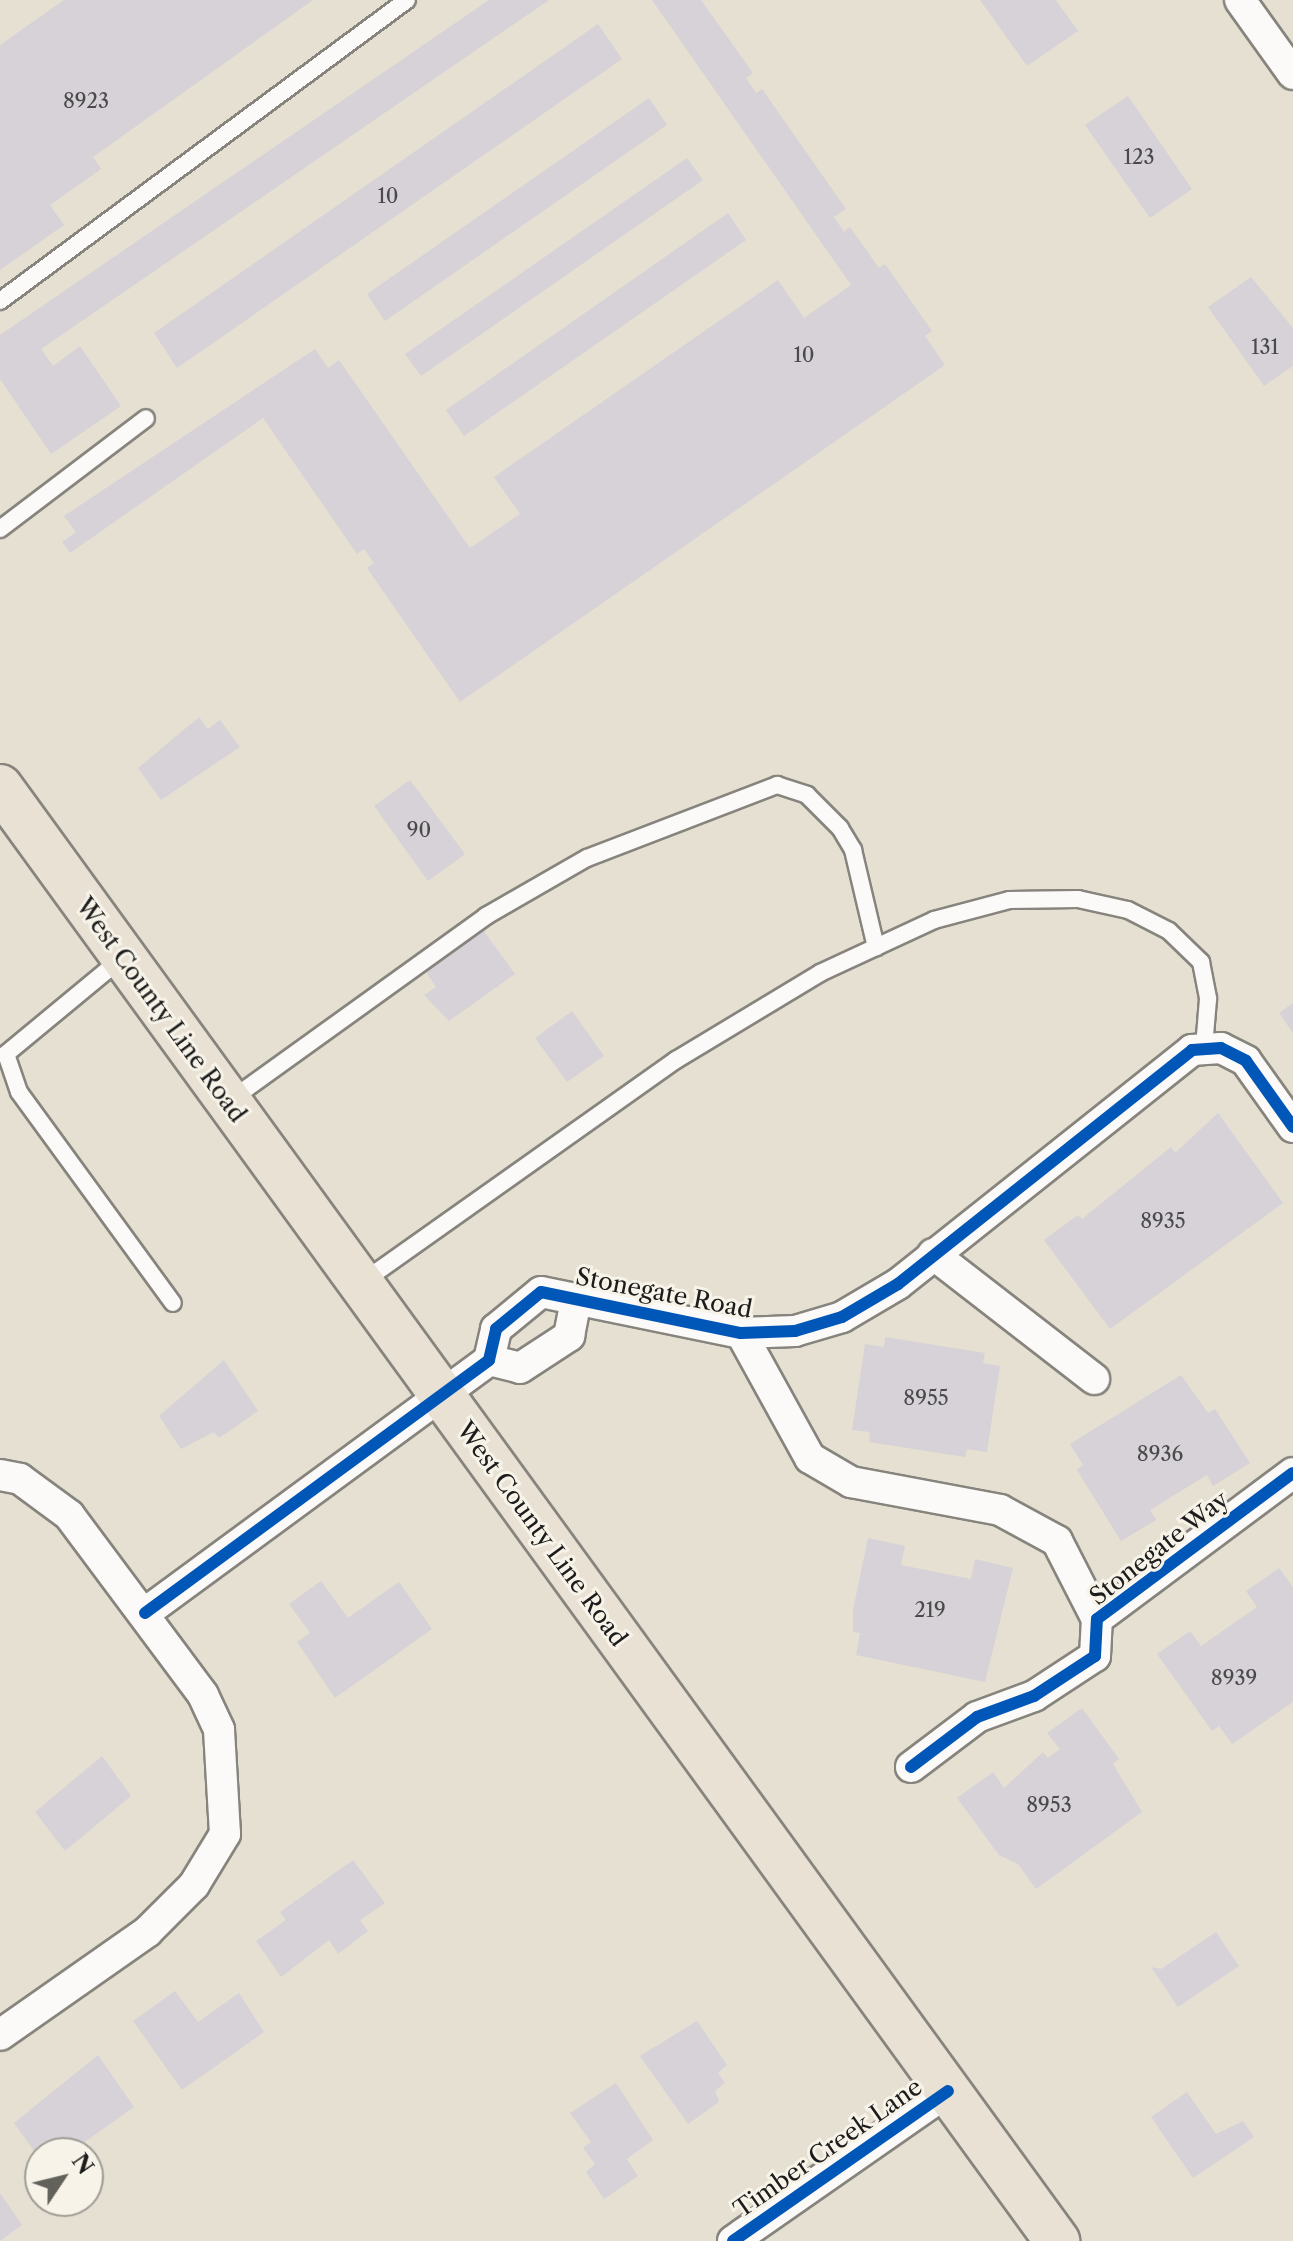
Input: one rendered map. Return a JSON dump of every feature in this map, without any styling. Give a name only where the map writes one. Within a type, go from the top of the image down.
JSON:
[{"type":"main road","name":"West County Line Road","points":[[0,787],[1057,2241]]},
{"type":"street","points":[[1240,0],[1293,74]]},
{"type":"street","points":[[1204,1048],[1246,1061],[1293,1127]]},
{"type":"street","name":"Stonegate Road","points":[[576,1300],[569,1336],[520,1368],[489,1360],[496,1329],[541,1292],[741,1333],[795,1331],[842,1317],[933,1254],[1176,1059],[1204,1048]]},
{"type":"street","points":[[933,1254],[1094,1379]]},
{"type":"street","points":[[741,1333],[810,1458],[851,1482],[1000,1510],[1057,1541],[1097,1619]]},
{"type":"street","points":[[145,1613],[489,1360]]},
{"type":"street","name":"Stonegate Way","points":[[911,1767],[977,1717],[1034,1696],[1095,1656],[1097,1619],[1293,1473]]},
{"type":"street","points":[[0,1475],[20,1479],[69,1515],[145,1613],[219,1730],[225,1834],[194,1885],[147,1932],[0,2035]]},
{"type":"street","name":"Timber Creek Lane","points":[[733,2241],[948,2091]]},
{"type":"lane","points":[[0,301],[407,0]]},
{"type":"lane","points":[[0,529],[146,418]]},
{"type":"lane","points":[[228,1102],[486,916],[587,858],[777,785],[807,795],[840,828],[853,850],[876,947]]},
{"type":"lane","points":[[360,1284],[676,1060],[876,947],[934,920],[1009,900],[1078,899],[1128,910],[1169,931],[1201,962],[1208,999],[1204,1048]]},
{"type":"lane","points":[[123,957],[6,1054],[19,1092],[173,1303]]},
{"type":"building","points":[[64,0],[313,0],[93,157],[101,169],[50,205],[64,225],[0,270],[0,45]]},
{"type":"building","points":[[489,0],[549,0],[41,349],[53,366],[80,346],[121,406],[51,454],[0,379],[0,335]]},
{"type":"building","points":[[652,0],[701,0],[753,73],[746,78],[756,93],[762,89],[846,209],[834,217],[844,232],[850,227],[879,268],[885,264],[932,331],[925,336],[945,365],[460,702],[367,568],[374,563],[364,549],[357,554],[263,418],[70,553],[62,542],[76,532],[64,516],[315,349],[328,368],[339,360],[470,548],[520,514],[494,477],[778,280],[804,318],[851,285]]},
{"type":"building","points":[[980,0],[1056,0],[1078,31],[1027,66]]},
{"type":"building","points":[[598,24],[622,59],[177,368],[154,333]]},
{"type":"building","points":[[1128,96],[1192,189],[1150,218],[1085,125]]},
{"type":"building","points":[[649,98],[667,125],[385,321],[367,294]]},
{"type":"building","points":[[687,158],[703,180],[421,376],[405,354]]},
{"type":"building","points":[[728,213],[746,240],[464,436],[446,410]]},
{"type":"building","points":[[1251,277],[1293,328],[1293,366],[1264,386],[1208,307]]},
{"type":"building","points":[[199,717],[208,729],[220,720],[240,747],[161,800],[138,768]]},
{"type":"building","points":[[410,780],[465,854],[428,881],[374,806]]},
{"type":"building","points":[[483,930],[515,974],[449,1021],[424,995],[436,987],[426,972]]},
{"type":"building","points":[[1293,1003],[1293,1033],[1279,1013]]},
{"type":"building","points":[[572,1011],[604,1056],[567,1082],[535,1038]]},
{"type":"building","points":[[1218,1113],[1283,1203],[1110,1329],[1044,1240],[1078,1215],[1082,1219],[1171,1147],[1175,1153]]},
{"type":"building","points":[[885,1337],[985,1353],[983,1363],[1000,1366],[987,1452],[967,1449],[965,1457],[869,1442],[870,1432],[852,1430],[865,1344],[884,1347]]},
{"type":"building","points":[[224,1360],[258,1411],[219,1438],[214,1432],[181,1449],[159,1416]]},
{"type":"building","points":[[1181,1375],[1208,1413],[1215,1409],[1250,1463],[1213,1486],[1207,1475],[1150,1510],[1156,1520],[1121,1541],[1077,1470],[1083,1465],[1070,1444]]},
{"type":"building","points":[[868,1538],[905,1546],[901,1565],[971,1579],[975,1559],[1013,1568],[985,1682],[856,1655],[860,1633],[853,1632],[853,1610]]},
{"type":"building","points":[[1279,1568],[1293,1587],[1293,1702],[1232,1744],[1219,1726],[1212,1731],[1157,1654],[1190,1631],[1201,1646],[1257,1607],[1246,1591]]},
{"type":"building","points":[[321,1581],[348,1618],[399,1582],[432,1629],[335,1698],[297,1642],[310,1633],[289,1604]]},
{"type":"building","points":[[1082,1708],[1119,1759],[1113,1764],[1142,1812],[1036,1889],[1018,1864],[999,1855],[957,1798],[993,1772],[1004,1788],[1043,1752],[1048,1758],[1060,1749],[1047,1733]]},
{"type":"building","points":[[102,1756],[131,1796],[65,1851],[35,1812]]},
{"type":"building","points":[[353,1860],[385,1903],[360,1920],[368,1931],[338,1954],[329,1940],[281,1977],[256,1941],[286,1920],[280,1912]]},
{"type":"building","points":[[1216,1932],[1239,1966],[1178,2007],[1151,1967],[1161,1969]]},
{"type":"building","points":[[175,1991],[198,2022],[239,1993],[264,2032],[182,2090],[133,2021]]},
{"type":"building","points":[[697,2021],[727,2065],[718,2073],[725,2083],[715,2091],[719,2102],[688,2124],[640,2056]]},
{"type":"building","points":[[98,2055],[134,2107],[92,2137],[24,2137],[14,2123]]},
{"type":"building","points":[[616,2083],[653,2140],[627,2159],[638,2176],[604,2199],[586,2172],[595,2164],[583,2148],[591,2142],[570,2113]]},
{"type":"building","points":[[1187,2092],[1216,2134],[1243,2121],[1254,2137],[1193,2178],[1151,2117]]},
{"type":"building","points":[[0,2193],[22,2225],[0,2241]]},
{"type":"cycle path","points":[[145,1613],[489,1360],[496,1329],[541,1292],[741,1333],[795,1331],[842,1317],[898,1284],[1192,1050],[1221,1048],[1246,1061],[1293,1127]]},
{"type":"cycle path","points":[[911,1767],[977,1717],[1034,1696],[1095,1656],[1097,1619],[1293,1473]]},
{"type":"cycle path","points":[[733,2241],[948,2091]]}]
